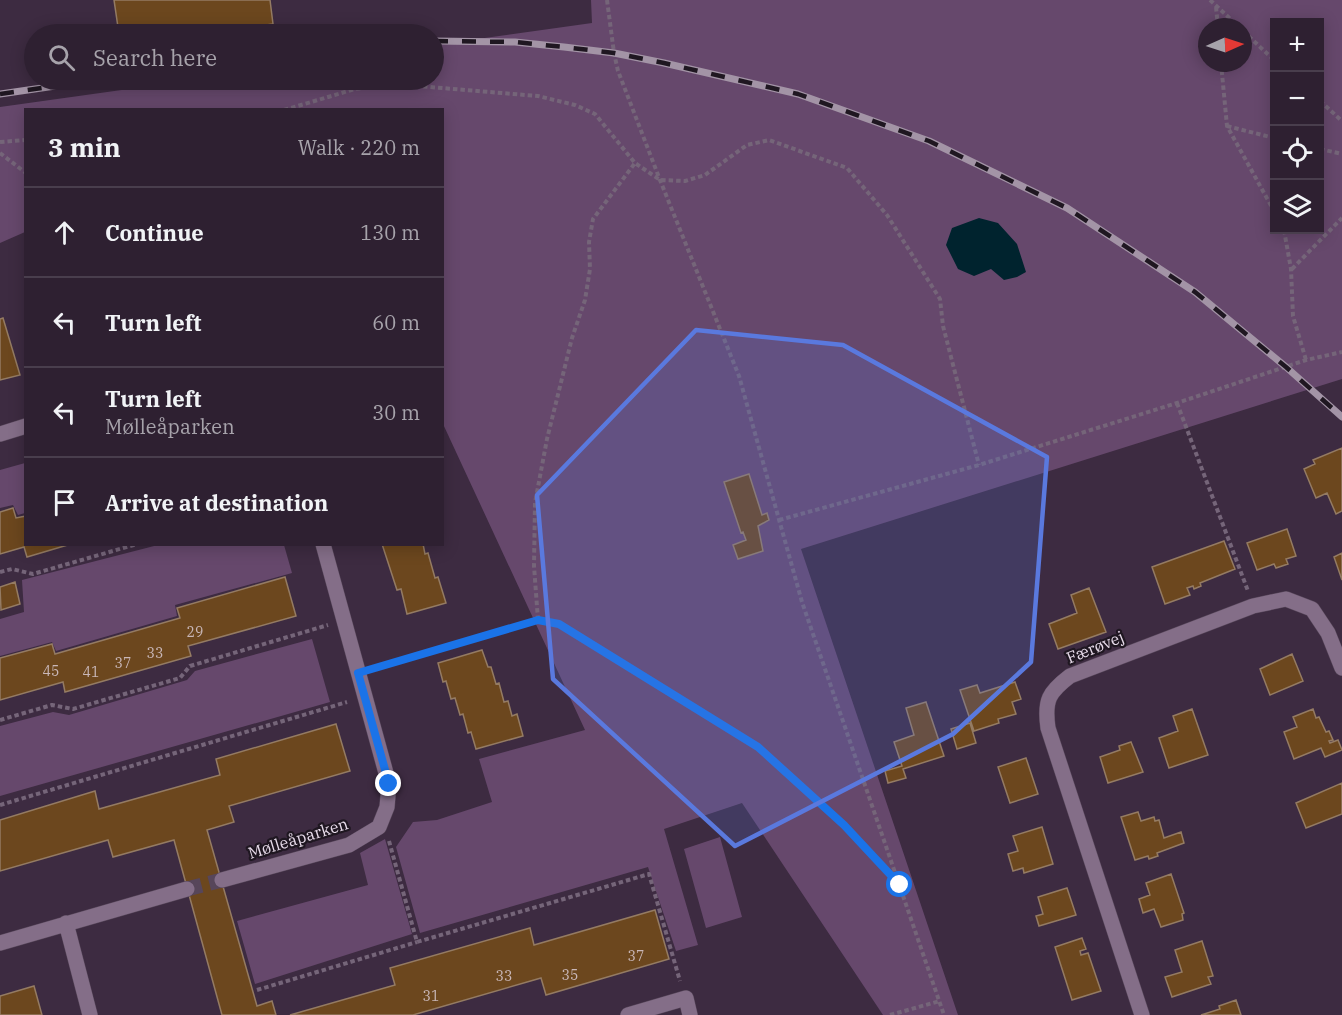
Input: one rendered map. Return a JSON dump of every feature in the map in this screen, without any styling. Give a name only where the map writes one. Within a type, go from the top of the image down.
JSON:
[{"type":"street","points":[[0,434],[24,427]]},
{"type":"street","points":[[324,546],[389,784],[387,807],[382,819]]},
{"type":"street","name":"Færøvej","points":[[1142,1015],[1048,728],[1046,706],[1054,688],[1070,676],[1253,606],[1287,599],[1312,609],[1328,633],[1342,668]]},
{"type":"street","name":"Mølleåparken","points":[[222,880],[349,845],[379,827],[382,819]]},
{"type":"street","points":[[0,943],[187,889]]},
{"type":"street","points":[[66,923],[90,1015]]},
{"type":"street","points":[[628,1015],[686,999],[690,1015]]},
{"type":"path","points":[[607,0],[618,71],[739,376],[802,602],[944,1015]]},
{"type":"path","points":[[1210,0],[1229,18]]},
{"type":"path","points":[[1216,6],[1217,18]]},
{"type":"path","points":[[1252,39],[1270,55]]},
{"type":"path","points":[[1222,72],[1227,126],[1270,202]]},
{"type":"path","points":[[444,88],[538,96],[575,105],[595,114],[635,163],[660,180],[685,181],[705,175],[747,145],[769,140],[847,168],[886,215],[940,299],[943,326],[979,465]]},
{"type":"path","points":[[291,108],[352,90]]},
{"type":"path","points":[[1324,104],[1342,121]]},
{"type":"path","points":[[1227,126],[1270,137]]},
{"type":"path","points":[[0,142],[24,141]]},
{"type":"path","points":[[1324,150],[1342,154]]},
{"type":"path","points":[[0,153],[24,171]]},
{"type":"path","points":[[538,620],[534,566],[535,503],[547,439],[572,338],[585,300],[590,269],[589,242],[593,219],[635,163]]},
{"type":"path","points":[[1291,269],[1342,218]]},
{"type":"path","points":[[1285,234],[1291,269],[1293,316],[1306,360]]},
{"type":"path","points":[[779,520],[979,465],[1178,403],[1306,360],[1342,351]]},
{"type":"path","points":[[1178,403],[1253,606]]},
{"type":"path","points":[[0,572],[12,569],[33,574],[130,546]]},
{"type":"path","points":[[0,720],[52,705],[73,709],[180,678],[190,666],[343,620]]},
{"type":"path","points":[[358,673],[538,620],[559,624],[758,747],[844,825],[900,885]]},
{"type":"path","points":[[0,805],[365,696]]},
{"type":"path","points":[[382,819],[417,942]]},
{"type":"path","points":[[257,990],[648,874],[686,999]]},
{"type":"path","points":[[890,1015],[940,1001]]},
{"type":"highlighted area","points":[[696,330],[843,345],[1047,457],[1031,662],[953,734],[735,846],[553,679],[537,495]]},
{"type":"shaded area","points":[[591,0],[1342,0],[1342,379],[801,549],[958,1015],[883,1015],[742,803],[664,829],[698,945],[676,951],[648,867],[420,933],[396,847],[413,822],[437,820],[492,802],[479,759],[585,730],[444,426],[444,108],[24,108],[24,232],[0,243],[0,107],[122,90],[444,90],[444,44],[592,23]]},
{"type":"shaded area","points":[[24,463],[24,513],[18,515],[13,505],[0,508],[0,470]]},
{"type":"shaded area","points":[[154,546],[284,546],[292,573],[175,605],[177,616],[56,651],[52,642],[0,656],[0,619],[24,612],[22,580]]},
{"type":"shaded area","points":[[312,639],[330,702],[0,796],[0,726],[53,712],[69,715],[187,680],[195,671]]},
{"type":"shaded area","points":[[720,837],[742,917],[706,928],[684,849]]},
{"type":"shaded area","points":[[385,839],[412,934],[255,984],[237,921],[368,885],[360,853]]},
{"type":"water","points":[[979,218],[998,223],[1017,244],[1026,272],[1004,280],[991,269],[974,276],[958,269],[946,245],[952,228]]},
{"type":"building","points":[[114,0],[270,0],[273,24],[118,24]]},
{"type":"building","points":[[3,318],[20,375],[0,380],[0,319]]},
{"type":"building","points":[[1342,448],[1342,511],[1336,514],[1327,493],[1316,498],[1304,469],[1315,464],[1313,460]]},
{"type":"building","points":[[749,474],[762,515],[767,513],[769,520],[758,526],[763,551],[738,559],[733,545],[746,540],[743,532],[741,533],[724,482]]},
{"type":"building","points":[[13,508],[16,518],[24,516],[24,546],[64,546],[27,557],[24,547],[0,554],[0,512]]},
{"type":"building","points":[[1287,529],[1296,556],[1286,559],[1288,564],[1276,568],[1274,564],[1257,570],[1247,543]]},
{"type":"building","points":[[1224,541],[1235,569],[1200,583],[1201,586],[1194,589],[1193,586],[1187,588],[1190,595],[1165,604],[1152,567]]},
{"type":"building","points":[[383,546],[423,546],[425,554],[428,553],[435,578],[438,577],[446,603],[407,614],[401,589],[397,590]]},
{"type":"building","points":[[1342,553],[1342,580],[1334,557]]},
{"type":"building","points":[[285,577],[296,616],[188,646],[191,656],[65,692],[63,682],[0,700],[0,658],[52,644],[55,654],[180,618],[177,608]]},
{"type":"building","points":[[15,582],[20,604],[1,610],[0,587]]},
{"type":"building","points":[[1089,588],[1106,632],[1058,649],[1049,624],[1077,613],[1071,595]]},
{"type":"building","points":[[482,650],[488,667],[491,667],[496,684],[499,683],[504,702],[508,701],[512,716],[517,714],[523,736],[476,749],[471,732],[468,733],[463,714],[460,715],[455,698],[451,699],[446,681],[443,682],[438,663]]},
{"type":"building","points":[[1292,654],[1303,681],[1270,695],[1260,669]]},
{"type":"building","points":[[1015,682],[1021,699],[1012,702],[1016,714],[998,719],[999,723],[974,731],[960,690],[977,685],[980,693]]},
{"type":"building","points":[[926,702],[944,756],[903,769],[906,778],[888,783],[885,771],[902,766],[894,742],[914,735],[906,708]]},
{"type":"building","points":[[1192,709],[1208,755],[1169,768],[1159,738],[1178,731],[1173,716]]},
{"type":"building","points":[[1313,709],[1316,718],[1319,717],[1326,732],[1329,731],[1333,740],[1329,741],[1330,743],[1338,740],[1342,750],[1325,757],[1321,748],[1294,759],[1284,732],[1297,727],[1293,717]]},
{"type":"building","points":[[970,723],[976,743],[957,749],[951,729]]},
{"type":"building","points":[[336,724],[350,771],[229,806],[234,822],[207,830],[257,1006],[272,1001],[276,1015],[222,1015],[174,840],[113,857],[108,840],[0,871],[0,820],[95,791],[99,809],[220,775],[216,759]]},
{"type":"building","points":[[1131,742],[1143,772],[1108,783],[1100,757],[1120,750],[1119,746]]},
{"type":"building","points":[[1026,758],[1038,794],[1010,803],[998,767]]},
{"type":"building","points":[[1342,783],[1342,814],[1306,828],[1296,803]]},
{"type":"building","points":[[1138,812],[1141,821],[1154,817],[1155,821],[1159,820],[1164,838],[1181,832],[1184,843],[1157,853],[1158,856],[1135,860],[1121,817]]},
{"type":"building","points":[[1042,827],[1053,864],[1024,873],[1023,868],[1013,871],[1008,854],[1018,851],[1013,836]]},
{"type":"building","points":[[1171,874],[1184,913],[1182,914],[1183,920],[1161,927],[1154,909],[1143,913],[1139,899],[1150,895],[1146,883]]},
{"type":"building","points":[[1067,888],[1076,915],[1039,926],[1036,916],[1043,914],[1038,897]]},
{"type":"building","points":[[655,910],[669,959],[546,995],[541,978],[413,1015],[290,1015],[395,985],[390,968],[530,928],[534,945]]},
{"type":"building","points":[[1082,938],[1086,949],[1080,951],[1081,955],[1088,953],[1101,991],[1072,1000],[1055,947]]},
{"type":"building","points":[[1202,941],[1213,976],[1208,977],[1211,984],[1172,997],[1165,977],[1182,972],[1175,950]]},
{"type":"building","points":[[34,986],[42,1015],[0,1015],[0,996]]},
{"type":"building","points":[[1236,1000],[1241,1015],[1201,1015],[1220,1009],[1219,1006]]},
{"type":"tunnel","points":[[187,889],[222,880]]},
{"type":"railway","points":[[444,41],[515,42],[614,53],[664,63],[798,94],[929,141],[1067,208],[1195,292],[1286,367],[1342,417]]},
{"type":"railway","points":[[0,94],[28,90]]},
{"type":"route","points":[[389,784],[358,673],[538,620],[559,624],[758,747],[844,825],[900,885]]}]
